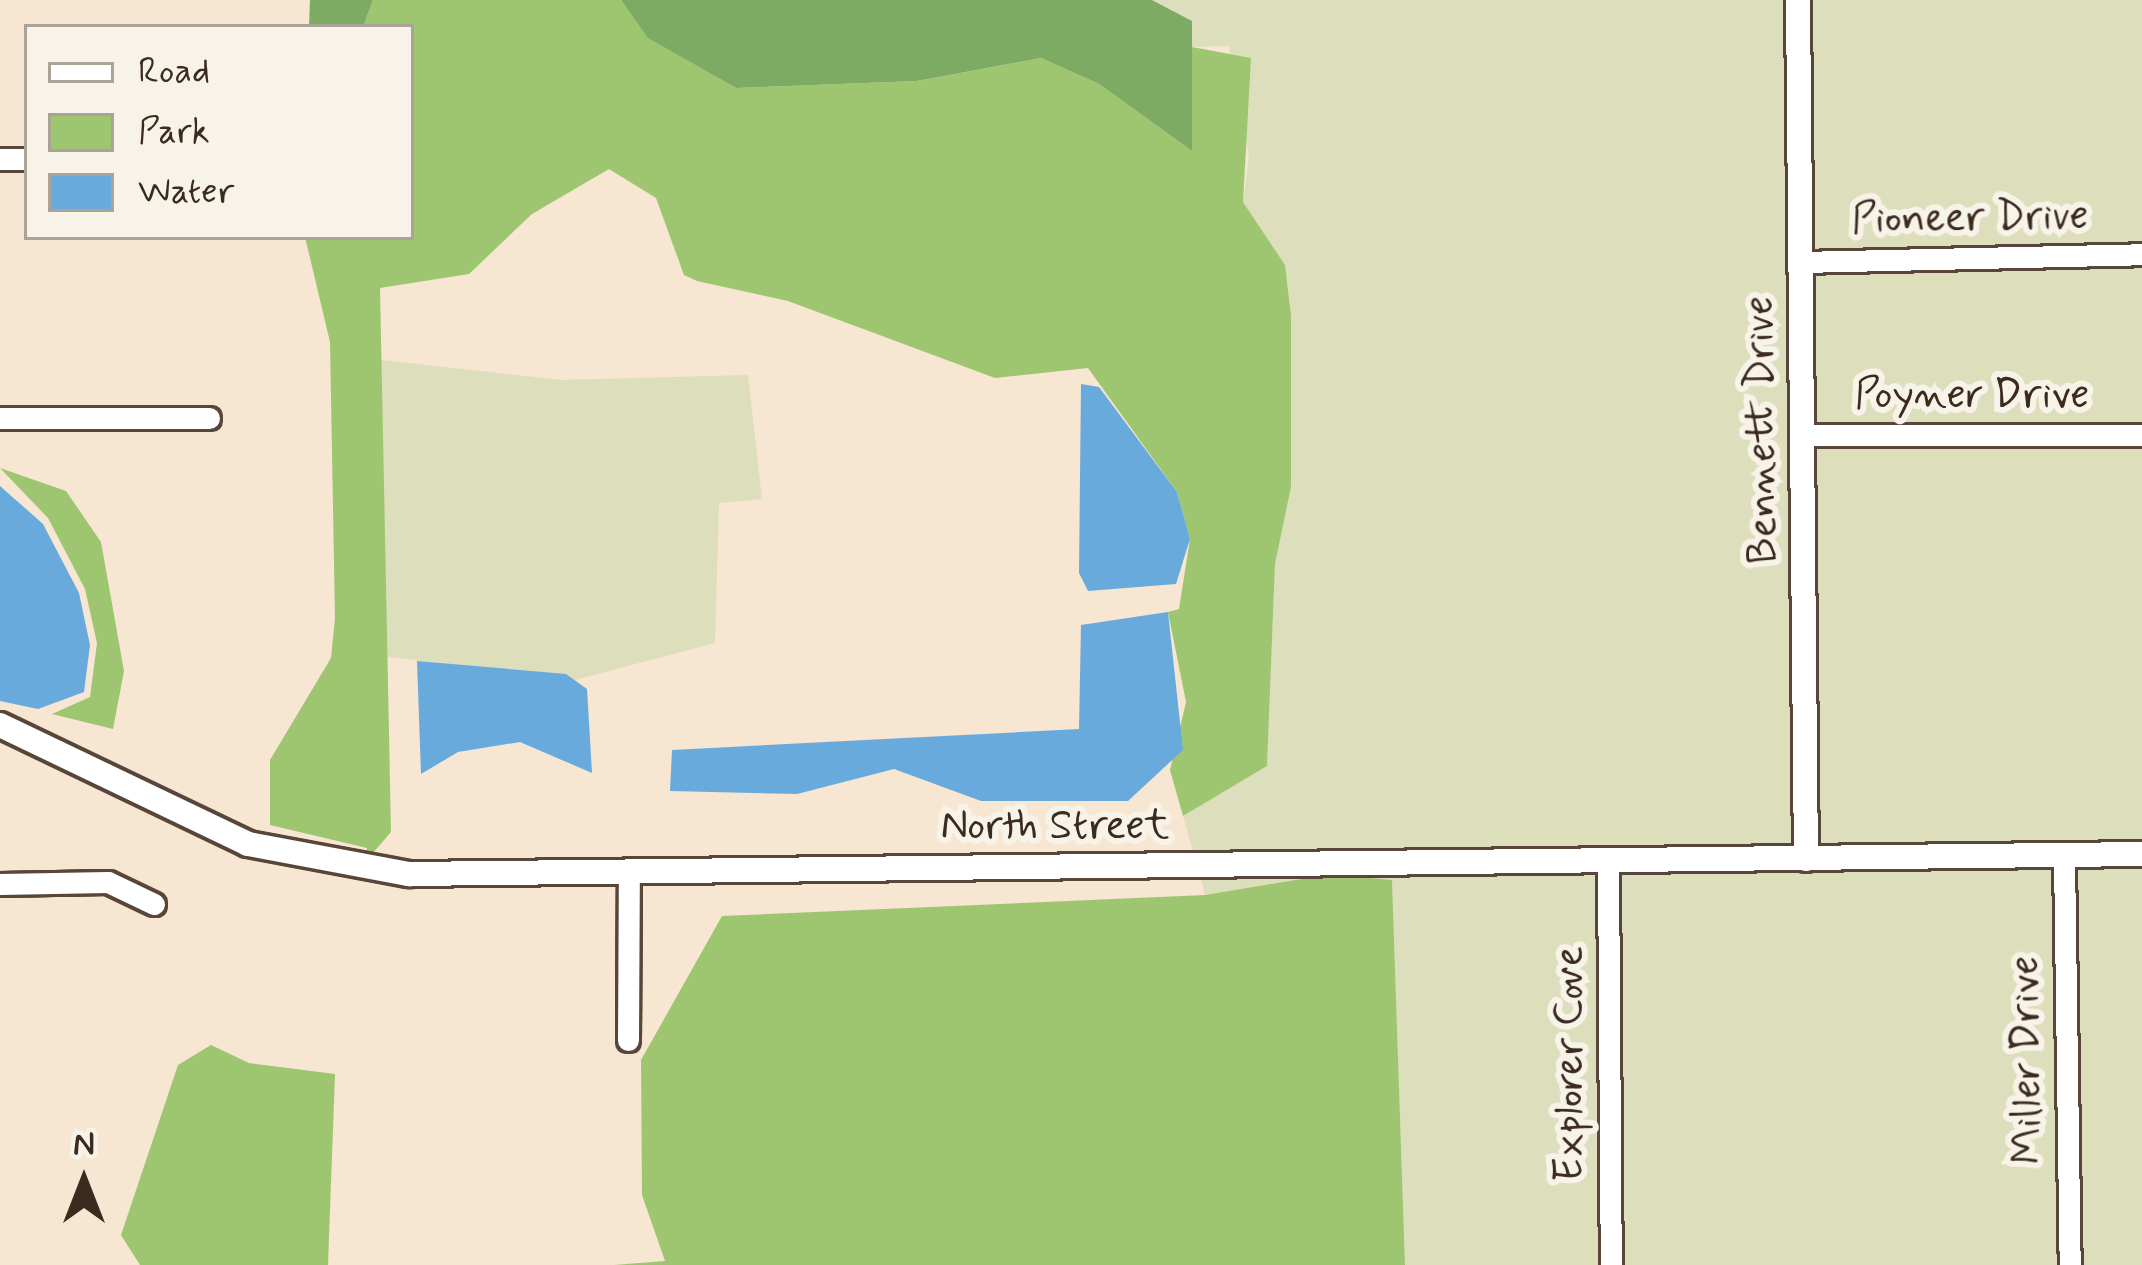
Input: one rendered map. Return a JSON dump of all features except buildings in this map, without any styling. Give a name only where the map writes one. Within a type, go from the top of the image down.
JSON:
[{"type":"street","name":"Bennett Drive","points":[[1798,0],[1806,859]]},
{"type":"street","name":"Pioneer Drive","points":[[1800,262],[2142,254]]},
{"type":"street","points":[[0,418],[209,418]]},
{"type":"street","name":"Poyner Drive","points":[[1802,435],[2142,435]]},
{"type":"street","name":"North Street","points":[[0,725],[294,859],[409,874],[2142,854]]},
{"type":"street","name":"Miller Drive","points":[[2064,855],[2070,1265]]},
{"type":"street","name":"Explorer Cove","points":[[1608,862],[1611,1265]]},
{"type":"street","points":[[628,869],[628,1040]]},
{"type":"street","points":[[0,884],[108,882],[154,904]]},
{"type":"shaded area","points":[[1152,0],[1789,0],[1797,849],[1194,855],[1183,816],[1267,766],[1275,564],[1291,487],[1291,315],[1285,265],[1243,202],[1249,157],[1229,46],[1192,47],[1192,21]]},
{"type":"shaded area","points":[[1807,0],[2142,0],[2142,251],[1807,251]]},
{"type":"shaded area","points":[[1809,264],[2142,264],[2142,425],[1809,425]]},
{"type":"shaded area","points":[[381,360],[561,380],[748,375],[762,499],[719,503],[715,643],[575,680],[383,656]]},
{"type":"shaded area","points":[[1811,445],[2142,445],[2142,849],[1811,849]]},
{"type":"shaded area","points":[[2074,864],[2142,864],[2142,1265],[2074,1265]]},
{"type":"shaded area","points":[[2056,865],[2063,1265],[1624,1265],[1617,873]]},
{"type":"shaded area","points":[[1599,872],[1603,1265],[1405,1265],[1392,880],[1331,874]]},
{"type":"shaded area","points":[[1331,874],[1205,895],[1200,875]]},
{"type":"green space","points":[[310,0],[373,0],[364,24],[309,24]]},
{"type":"green space","points":[[373,0],[621,0],[649,38],[736,88],[917,81],[1041,58],[1099,84],[1192,151],[1192,47],[1251,58],[1243,202],[1285,265],[1291,315],[1291,487],[1275,564],[1267,766],[1183,816],[1170,770],[1186,702],[1168,612],[1179,609],[1190,539],[1177,492],[1088,368],[995,378],[788,301],[697,281],[684,275],[656,198],[609,169],[532,214],[469,274],[380,288],[391,832],[366,861],[367,848],[270,825],[270,760],[331,658],[335,618],[330,342],[306,240],[414,240],[414,24],[364,24]]},
{"type":"green space","points":[[621,0],[1152,0],[1192,21],[1192,151],[1099,84],[1041,58],[917,81],[736,88],[648,38]]},
{"type":"green space","points":[[0,468],[66,491],[101,542],[124,671],[113,729],[52,714],[90,697],[97,643],[85,589],[48,518]]},
{"type":"green space","points":[[1331,874],[1392,880],[1405,1265],[614,1265],[665,1261],[642,1195],[641,1060],[722,916],[1205,895]]},
{"type":"green space","points":[[211,1045],[249,1063],[335,1074],[328,1265],[140,1265],[121,1235],[178,1065]]},
{"type":"water","points":[[1081,384],[1099,387],[1177,492],[1190,539],[1176,584],[1088,591],[1079,573]]},
{"type":"water","points":[[0,486],[43,524],[79,593],[90,645],[84,692],[38,709],[0,701]]},
{"type":"water","points":[[1168,612],[1183,750],[1128,801],[981,801],[894,769],[797,794],[670,791],[672,750],[1079,729],[1081,625]]},
{"type":"water","points":[[417,661],[566,674],[587,689],[592,773],[520,742],[458,752],[421,774]]}]
